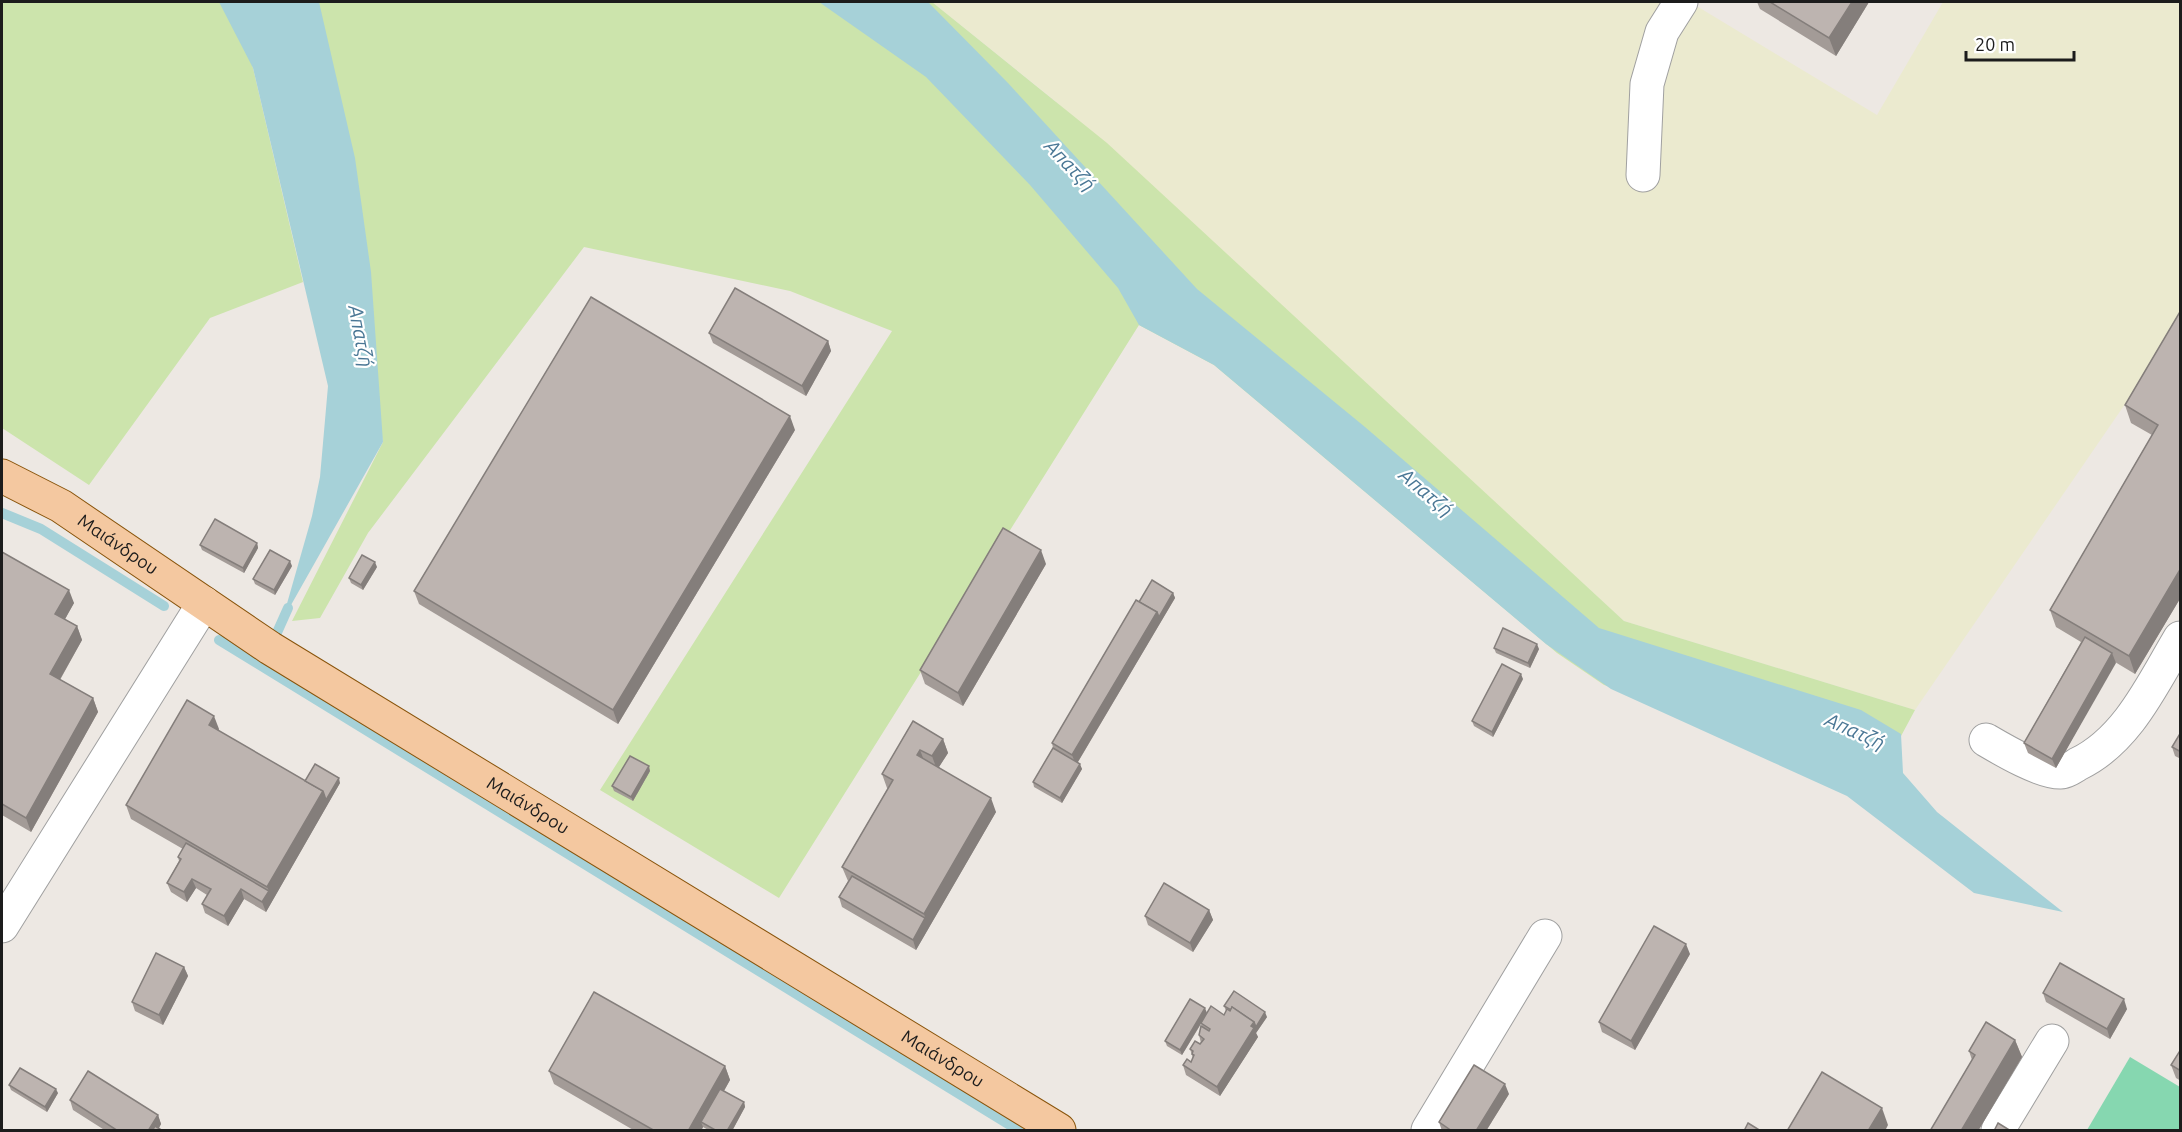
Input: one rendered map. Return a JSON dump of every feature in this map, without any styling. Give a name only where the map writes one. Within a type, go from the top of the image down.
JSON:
[{"type":"main road","name":"Μαιάνδρου","points":[[2,476],[61,506],[280,654],[1059,1131]]},
{"type":"street","points":[[1643,175],[1647,84],[1662,32],[1681,2]]},
{"type":"street","points":[[2,926],[204,603]]},
{"type":"street","points":[[1986,740],[2035,766],[2062,772],[2088,759],[2116,736],[2137,711],[2181,638]]},
{"type":"street","points":[[1428,1131],[1545,936]]},
{"type":"street","points":[[1998,1131],[2052,1041]]},
{"type":"green space","points":[[2,2],[232,2],[253,68],[303,282],[210,318],[89,485],[2,428]]},
{"type":"green space","points":[[295,2],[932,2],[1107,143],[1624,621],[1915,710],[1886,764],[1604,685],[1557,653],[1214,365],[1139,325],[779,898],[600,790],[892,331],[790,291],[584,247],[368,533],[320,618],[292,621],[383,442]]},
{"type":"green space","points":[[932,2],[1690,2],[1877,115],[1943,2],[2180,2],[2180,324],[1915,710],[1624,621],[1054,100]]},
{"type":"green space","points":[[2130,1057],[2180,1087],[2180,1130],[2087,1130]]},
{"type":"water","points":[[219,2],[319,2],[355,158],[371,272],[383,442],[282,621],[312,516],[320,477],[328,386],[253,68]]},
{"type":"water","points":[[819,2],[928,2],[1008,83],[1197,289],[1365,427],[1599,628],[1861,710],[1901,734],[1903,773],[1937,812],[2063,912],[1974,893],[1847,796],[1611,689],[1546,644],[1214,365],[1139,325],[1118,288],[1030,185],[926,77]]},
{"type":"building","points":[[1770,2],[1852,2],[1829,38]]},
{"type":"building","points":[[735,288],[828,341],[802,386],[709,333]]},
{"type":"building","points":[[591,297],[790,416],[613,710],[414,591]]},
{"type":"building","points":[[2181,310],[2181,568],[2129,656],[2050,610],[2158,425],[2125,405]]},
{"type":"building","points":[[215,519],[257,543],[243,568],[200,545]]},
{"type":"building","points":[[1003,528],[1041,550],[958,693],[920,670]]},
{"type":"building","points":[[270,550],[290,561],[274,590],[253,579]]},
{"type":"building","points":[[2,552],[69,590],[55,614],[77,626],[50,674],[93,698],[26,818],[2,804]]},
{"type":"building","points":[[362,555],[375,562],[361,585],[349,578]]},
{"type":"building","points":[[1152,580],[1173,593],[1159,617],[1157,612],[1139,602]]},
{"type":"building","points":[[1136,600],[1157,612],[1072,755],[1052,743]]},
{"type":"building","points":[[1503,628],[1537,644],[1528,663],[1494,648]]},
{"type":"building","points":[[2085,637],[2112,653],[2052,759],[2024,743]]},
{"type":"building","points":[[1502,664],[1521,674],[1492,732],[1472,721]]},
{"type":"building","points":[[187,700],[214,716],[209,725],[323,791],[267,887],[126,805]]},
{"type":"building","points":[[913,721],[943,739],[932,756],[920,750],[917,755],[991,798],[924,914],[842,867],[893,780],[882,774]]},
{"type":"building","points":[[2181,732],[2181,752],[2172,747]]},
{"type":"building","points":[[1053,748],[1080,764],[1060,798],[1033,782]]},
{"type":"building","points":[[630,756],[649,766],[631,797],[612,786]]},
{"type":"building","points":[[315,764],[339,778],[326,800],[323,791],[305,781]]},
{"type":"building","points":[[186,843],[269,891],[262,902],[241,889],[224,916],[202,904],[211,889],[192,879],[184,892],[167,883],[181,859],[178,857]]},
{"type":"building","points":[[852,876],[925,918],[913,940],[839,897]]},
{"type":"building","points":[[1164,883],[1209,910],[1190,943],[1145,916]]},
{"type":"building","points":[[1654,926],[1686,944],[1631,1041],[1599,1022]]},
{"type":"building","points":[[156,953],[184,967],[159,1015],[132,1002]]},
{"type":"building","points":[[2060,963],[2124,999],[2107,1029],[2043,993]]},
{"type":"building","points":[[1234,991],[1265,1012],[1256,1027],[1254,1022],[1232,1007],[1231,1010],[1224,1006]]},
{"type":"building","points":[[594,992],[725,1066],[688,1131],[655,1131],[549,1071]]},
{"type":"building","points":[[1190,999],[1205,1008],[1180,1050],[1165,1041]]},
{"type":"building","points":[[1211,1006],[1224,1015],[1227,1009],[1230,1011],[1232,1007],[1254,1022],[1251,1026],[1254,1028],[1217,1087],[1183,1065],[1187,1059],[1191,1062],[1194,1055],[1190,1049],[1195,1041],[1200,1044],[1204,1039],[1199,1035],[1201,1026],[1209,1031],[1210,1029],[1201,1023]]},
{"type":"building","points":[[1986,1022],[2015,1040],[1961,1131],[1930,1131],[1975,1055],[1969,1051]]},
{"type":"building","points":[[2181,1049],[2181,1071],[2171,1065]]},
{"type":"building","points":[[1474,1065],[1505,1084],[1476,1131],[1452,1131],[1439,1122]]},
{"type":"building","points":[[20,1068],[56,1089],[45,1107],[9,1085]]},
{"type":"building","points":[[88,1071],[158,1115],[148,1131],[118,1131],[70,1100]]},
{"type":"building","points":[[1822,1072],[1882,1108],[1868,1131],[1787,1131]]},
{"type":"building","points":[[720,1089],[744,1102],[727,1131],[717,1131],[701,1122]]},
{"type":"building","points":[[1748,1123],[1761,1131],[1744,1131]]},
{"type":"building","points":[[1998,1123],[2011,1131],[1994,1131]]},
{"type":"building","points":[[155,1126],[163,1131],[152,1131]]},
{"type":"waterway","points":[[2,513],[41,529],[164,606]]},
{"type":"waterway","name":"Απατζή","points":[[271,646],[288,608]]},
{"type":"waterway","points":[[219,640],[1018,1130]]}]
